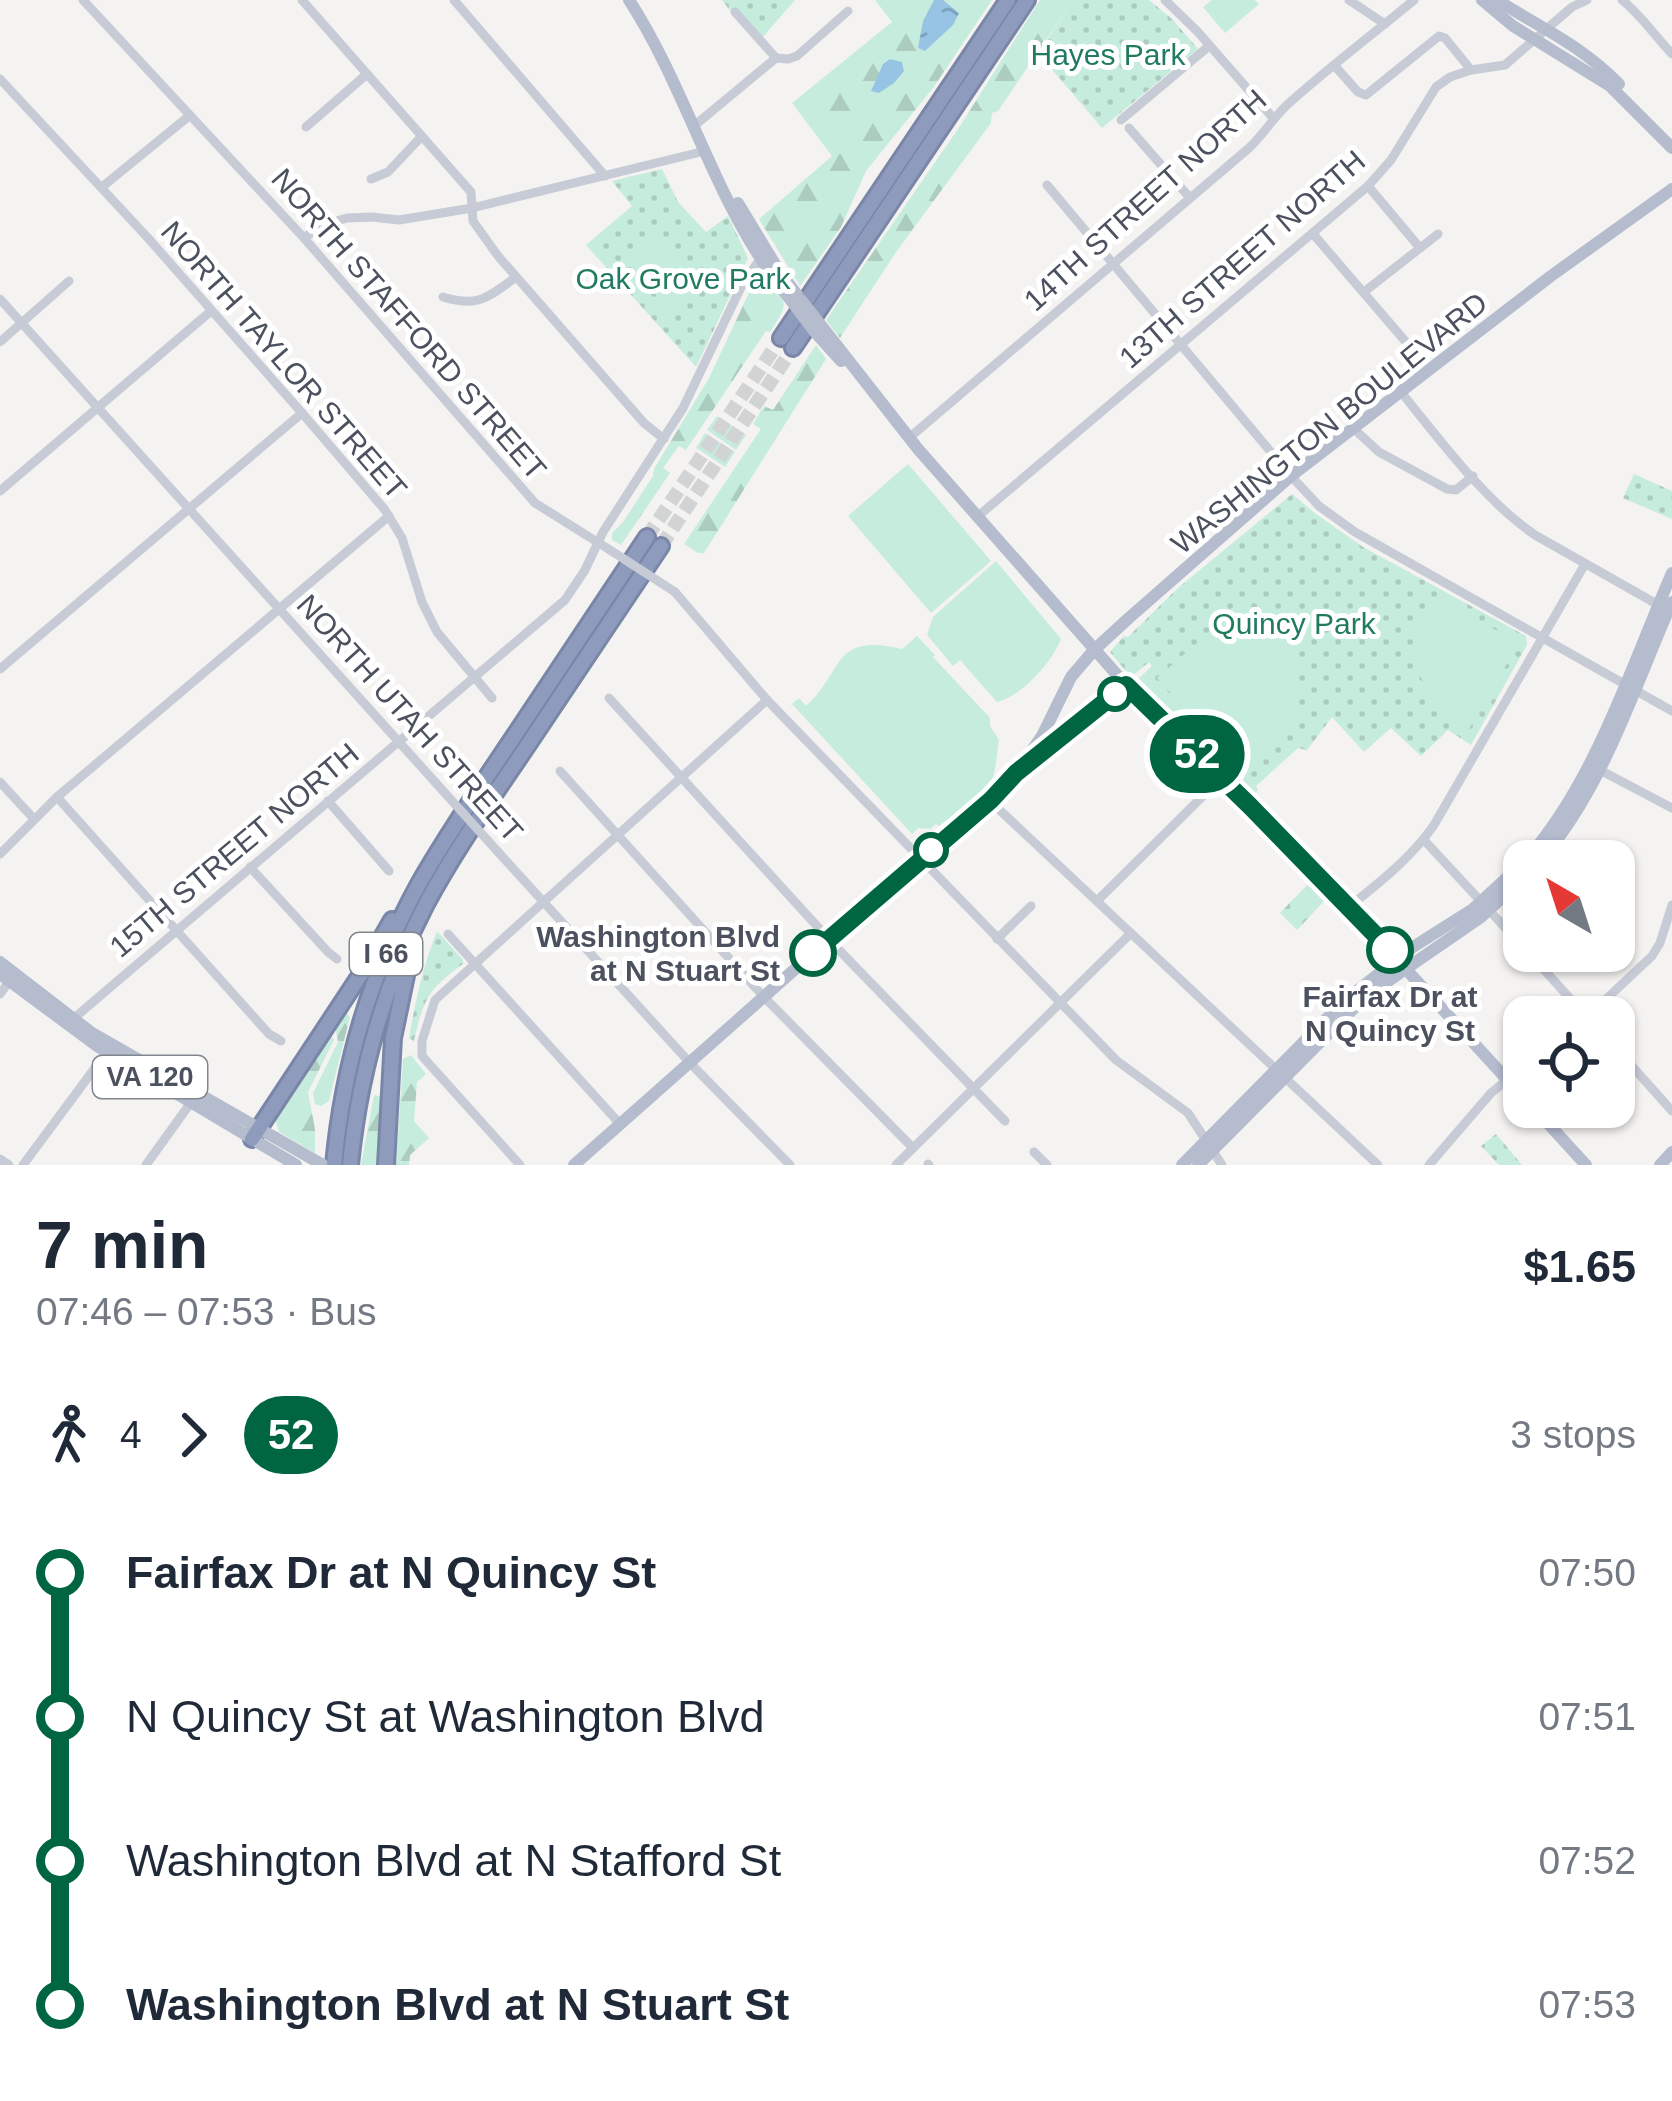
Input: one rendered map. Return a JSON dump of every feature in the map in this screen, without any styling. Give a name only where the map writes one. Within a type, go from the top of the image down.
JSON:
[{"type":"highway","points":[[1008,0],[787,343],[1027,0]]},
{"type":"highway","name":"I 66","points":[[334,1165],[360,1026],[383,960],[417,888],[494,766],[654,542],[460,846],[417,922],[387,996],[364,1075],[350,1165]]},
{"type":"highway","points":[[255,1134],[361,974],[445,828],[494,766]]},
{"type":"highway","points":[[386,1165],[401,988],[419,934],[460,846]]},
{"type":"main road","points":[[629,0],[654,40],[717,180],[776,274],[836,350],[1126,685],[1349,907],[1503,1075]]},
{"type":"main road","points":[[1482,0],[1502,18],[1610,86],[1672,148]]},
{"type":"main road","points":[[1497,0],[1598,63],[1672,138]]},
{"type":"main road","name":"WASHINGTON BOULEVARD","points":[[574,1165],[991,800],[1042,736],[1071,677],[1094,650],[1291,476],[1672,189]]},
{"type":"main road","points":[[1556,840],[1576,813],[1668,608],[1672,574]]},
{"type":"main road","points":[[1016,773],[1126,685]]},
{"type":"main road","points":[[1542,840],[1594,768]]},
{"type":"main road","points":[[1486,905],[1503,886]]},
{"type":"main road","points":[[1182,1165],[1402,963],[1503,893]]},
{"type":"main road","name":"VA 120","points":[[0,962],[6,981],[109,1049],[294,1159],[323,1165]]},
{"type":"main road","points":[[1552,1128],[1586,1165]]},
{"type":"main road","points":[[1198,1165],[1209,1145]]},
{"type":"main road","points":[[1660,1165],[1672,1151]]},
{"type":"street","name":"NORTH STAFFORD STREET","points":[[83,0],[304,238],[535,503],[675,592],[767,700],[997,939],[1126,1069],[1188,1113],[1222,1165]]},
{"type":"street","points":[[302,0],[471,192],[473,221],[517,277],[644,423],[664,439]]},
{"type":"street","points":[[454,0],[605,176]]},
{"type":"street","points":[[1165,0],[1274,119]]},
{"type":"street","points":[[1349,0],[1385,24]]},
{"type":"street","name":"14TH STREET NORTH","points":[[906,435],[1113,265],[1249,148],[1334,64],[1414,0]]},
{"type":"street","name":"13TH STREET NORTH","points":[[977,517],[1368,186],[1436,87],[1471,70],[1505,65],[1572,7],[1587,0]]},
{"type":"street","points":[[1622,0],[1672,54]]},
{"type":"street","points":[[1636,11],[1648,0]]},
{"type":"street","points":[[735,12],[776,58],[788,59],[848,10]]},
{"type":"street","points":[[1334,64],[1358,92],[1366,94],[1438,36],[1471,70]]},
{"type":"street","points":[[1190,198],[1125,124],[1209,46]]},
{"type":"street","points":[[694,125],[776,58]]},
{"type":"street","points":[[306,127],[367,74]]},
{"type":"street","name":"NORTH TAYLOR STREET","points":[[0,79],[302,412],[389,517],[411,560],[436,632],[492,698]]},
{"type":"street","points":[[102,187],[189,116]]},
{"type":"street","points":[[371,179],[388,172],[422,136]]},
{"type":"street","points":[[304,238],[322,225],[347,218],[399,220],[472,208],[705,151]]},
{"type":"street","points":[[1047,184],[1319,506],[1355,532],[1672,711]]},
{"type":"street","points":[[1368,186],[1420,248]]},
{"type":"street","points":[[1364,292],[1438,234]]},
{"type":"street","points":[[1314,235],[1430,370]]},
{"type":"street","name":"15TH STREET NORTH","points":[[70,1023],[565,600],[691,393],[743,283],[763,255]]},
{"type":"street","points":[[443,297],[463,303],[482,301],[517,277]]},
{"type":"street","points":[[0,342],[69,281]]},
{"type":"street","name":"NORTH UTAH STREET","points":[[0,299],[690,1063],[790,1165]]},
{"type":"street","points":[[0,491],[212,311]]},
{"type":"street","points":[[1401,392],[1518,523],[1668,608]]},
{"type":"street","points":[[0,669],[302,412]]},
{"type":"street","points":[[1354,428],[1379,452],[1450,491],[1473,476]]},
{"type":"street","points":[[0,854],[57,797],[389,517]]},
{"type":"street","points":[[1349,907],[1424,840],[1585,564]]},
{"type":"street","points":[[609,698],[829,939],[1005,1121]]},
{"type":"street","points":[[520,1165],[422,1056],[435,1000],[767,700]]},
{"type":"street","points":[[1594,768],[1672,808]]},
{"type":"street","points":[[560,771],[763,996],[913,1148]]},
{"type":"street","points":[[1097,901],[1221,778]]},
{"type":"street","points":[[0,782],[34,819]]},
{"type":"street","points":[[57,797],[269,1034],[281,1041]]},
{"type":"street","points":[[991,800],[1378,1165]]},
{"type":"street","points":[[328,802],[389,871]]},
{"type":"street","points":[[1424,840],[1503,924]]},
{"type":"street","points":[[250,867],[337,959]]},
{"type":"street","points":[[1609,996],[1652,956],[1672,905]]},
{"type":"street","points":[[997,939],[1031,906]]},
{"type":"street","points":[[896,1165],[1131,933]]},
{"type":"street","points":[[448,934],[620,1124]]},
{"type":"street","points":[[1546,972],[1568,996]]},
{"type":"street","points":[[23,1165],[109,1049]]},
{"type":"street","points":[[1635,1070],[1672,1111]]},
{"type":"street","points":[[1430,1165],[1503,1081]]},
{"type":"street","points":[[146,1165],[195,1098]]},
{"type":"street","points":[[1034,1152],[1047,1165]]},
{"type":"street","points":[[0,1159],[9,1165]]},
{"type":"green space","points":[[722,0],[795,0],[762,38]]},
{"type":"green space","points":[[875,0],[992,0],[933,88],[866,171],[841,227],[800,286],[759,219],[832,156],[792,103],[892,22]]},
{"type":"green space","points":[[1040,0],[1073,0],[840,338],[826,320]]},
{"type":"green space","name":"Hayes Park","points":[[1073,0],[1149,0],[1198,49],[1102,128],[1038,53]]},
{"type":"green space","points":[[1212,0],[1255,0],[1259,4],[1225,33],[1203,7]]},
{"type":"green space","name":"Oak Grove Park","points":[[662,169],[678,202],[706,232],[728,216],[748,258],[696,367],[586,245],[632,206],[612,181]]},
{"type":"green space","points":[[662,234],[697,293],[666,312],[631,253]]},
{"type":"green space","points":[[765,276],[782,298],[781,315],[686,450],[679,446],[663,468],[670,473],[621,545],[612,540],[709,378],[755,280]]},
{"type":"green space","points":[[816,345],[826,359],[704,553],[698,553],[684,544],[761,429],[753,424],[764,406],[773,410]]},
{"type":"green space","points":[[717,416],[746,435],[736,450],[707,430]]},
{"type":"green space","points":[[705,433],[735,452],[725,467],[696,448]]},
{"type":"green space","points":[[908,464],[991,561],[931,613],[848,516]]},
{"type":"green space","points":[[1634,474],[1672,491],[1672,519],[1623,498]]},
{"type":"green space","name":"Quincy Park","points":[[1292,494],[1363,547],[1526,636],[1527,645],[1471,745],[1448,730],[1421,756],[1391,728],[1364,752],[1332,717],[1307,750],[1298,748],[1256,786],[1253,796],[1136,681],[1152,666],[1149,662],[1131,677],[1110,652],[1178,588]]},
{"type":"green space","points":[[996,561],[1061,639],[1035,677],[997,702],[960,660],[953,666],[927,635],[933,617]]},
{"type":"green space","points":[[1441,599],[1519,643],[1469,729],[1456,722],[1428,691],[1416,664],[1421,625]]},
{"type":"green space","points":[[1245,601],[1296,659],[1297,712],[1239,769],[1157,678]]},
{"type":"green space","points":[[917,636],[990,718],[999,740],[992,781],[983,795],[939,826],[918,828],[912,834],[792,704],[799,698],[806,706],[850,651],[879,645],[902,649]]},
{"type":"green space","points":[[1310,882],[1326,899],[1297,930],[1280,913]]},
{"type":"green space","points":[[437,931],[463,964],[429,996],[414,1041],[409,1039],[414,1011]]},
{"type":"green space","points":[[344,1010],[350,1017],[329,1101],[321,1106],[315,1104],[313,1093],[338,1042],[335,1025]]},
{"type":"green space","points":[[330,1031],[334,1040],[308,1092],[315,1153],[279,1132],[275,1118]]},
{"type":"green space","points":[[411,1055],[426,1074],[417,1082],[414,1121],[429,1138],[410,1155],[409,1165],[396,1165],[403,1059]]},
{"type":"green space","points":[[374,1095],[383,1097],[378,1165],[361,1165]]},
{"type":"green space","points":[[1496,1134],[1522,1165],[1499,1165],[1481,1146]]},
{"type":"water","points":[[934,0],[943,0],[959,13],[925,51],[918,48],[923,21]]},
{"type":"water","points":[[890,59],[902,62],[904,71],[879,93],[871,91],[883,64]]},
{"type":"tunnel","points":[[647,537],[781,338]]},
{"type":"tunnel","points":[[661,546],[793,348]]},
{"type":"bus line","name":"52","points":[[813,953],[991,800],[1016,773],[1126,685],[1390,950]]},
{"type":"place","name":"Fairfax Dr at N Quincy St","points":[[1390,950]]},
{"type":"place","name":"Washington Blvd at N Stuart St","points":[[813,953]]}]
